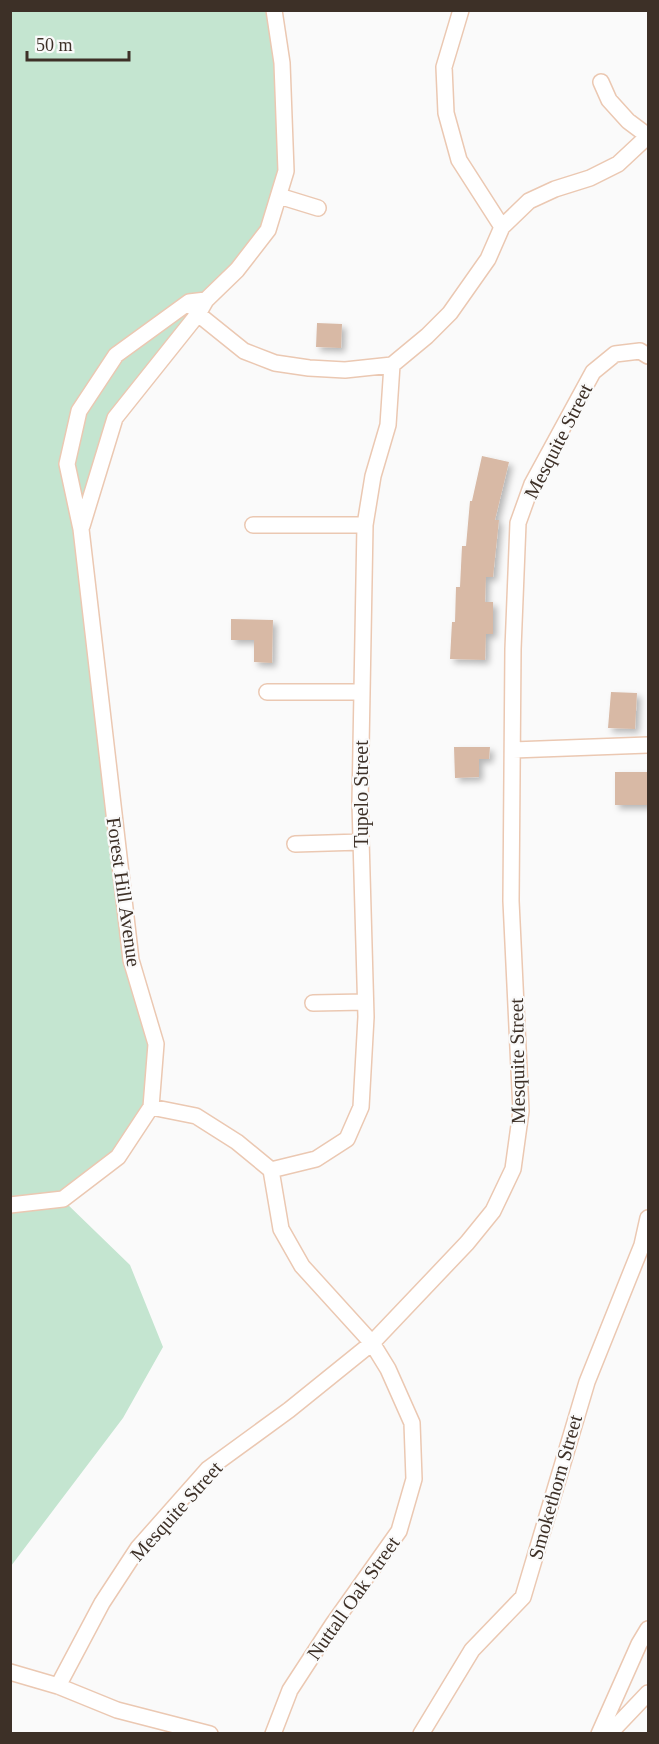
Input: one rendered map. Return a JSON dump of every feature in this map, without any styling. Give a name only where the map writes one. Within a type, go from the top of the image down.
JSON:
[{"type":"street","points":[[274,10],[282,63],[286,171],[268,230],[237,270],[198,305],[244,351],[275,363],[345,370],[392,365],[427,336],[450,313],[488,259],[502,227],[529,201],[555,189],[590,178],[618,164],[648,136],[628,121],[609,100],[602,82]]},
{"type":"street","points":[[461,10],[444,67],[446,113],[459,160],[502,227]]},
{"type":"street","points":[[279,196],[318,208]]},
{"type":"street","name":"Forest Hill Avenue","points":[[81,529],[115,418],[198,305]]},
{"type":"street","name":"Forest Hill Avenue","points":[[10,1204],[63,1199],[118,1157],[151,1107],[156,1044],[131,960],[81,529],[67,464],[79,411],[116,355],[198,305]]},
{"type":"street","name":"Mesquite Street","points":[[58,1686],[102,1603],[138,1548],[208,1469],[289,1410],[372,1343],[467,1243],[493,1211],[513,1168],[521,1111],[511,902],[513,648],[519,523],[532,484],[593,372],[615,354],[640,351],[648,356]]},
{"type":"street","name":"Tupelo Street","points":[[271,1170],[316,1159],[347,1139],[361,1107],[365,1002],[361,842],[365,525],[373,476],[388,425],[392,365]]},
{"type":"street","points":[[253,525],[365,525]]},
{"type":"street","points":[[267,692],[362,692]]},
{"type":"street","points":[[513,750],[648,745]]},
{"type":"street","points":[[295,844],[361,842]]},
{"type":"street","points":[[313,1003],[365,1002]]},
{"type":"street","points":[[151,1107],[196,1116],[237,1142],[271,1170]]},
{"type":"street","name":"Nuttall Oak Street","points":[[271,1170],[281,1229],[302,1266],[372,1343],[388,1369],[412,1423],[414,1479],[399,1531],[333,1624],[290,1690],[273,1734]]},
{"type":"street","name":"Smokethorn Street","points":[[421,1734],[472,1650],[523,1597],[587,1382],[642,1245],[648,1218]]},
{"type":"street","points":[[599,1734],[639,1644],[648,1629]]},
{"type":"street","points":[[10,1672],[58,1686],[117,1710],[210,1734]]},
{"type":"street","points":[[609,1734],[648,1693]]},
{"type":"green space","points":[[11,11],[274,11],[286,128],[268,230],[115,418],[81,529],[131,960],[156,1044],[151,1107],[118,1157],[63,1200],[130,1265],[163,1347],[123,1418],[11,1566]]},
{"type":"building","points":[[317,323],[342,324],[341,348],[316,347]]},
{"type":"building","points":[[482,456],[509,462],[495,520],[499,520],[493,577],[486,577],[485,602],[493,602],[493,634],[486,634],[485,660],[450,659],[452,622],[455,622],[456,587],[460,587],[462,546],[466,546],[470,501],[472,501]]},
{"type":"building","points":[[231,619],[273,620],[272,663],[254,662],[254,640],[231,640]]},
{"type":"building","points":[[611,692],[637,693],[635,729],[608,728]]},
{"type":"building","points":[[454,747],[490,747],[489,759],[479,759],[479,777],[455,778]]},
{"type":"building","points":[[615,772],[648,772],[648,805],[615,805]]}]
